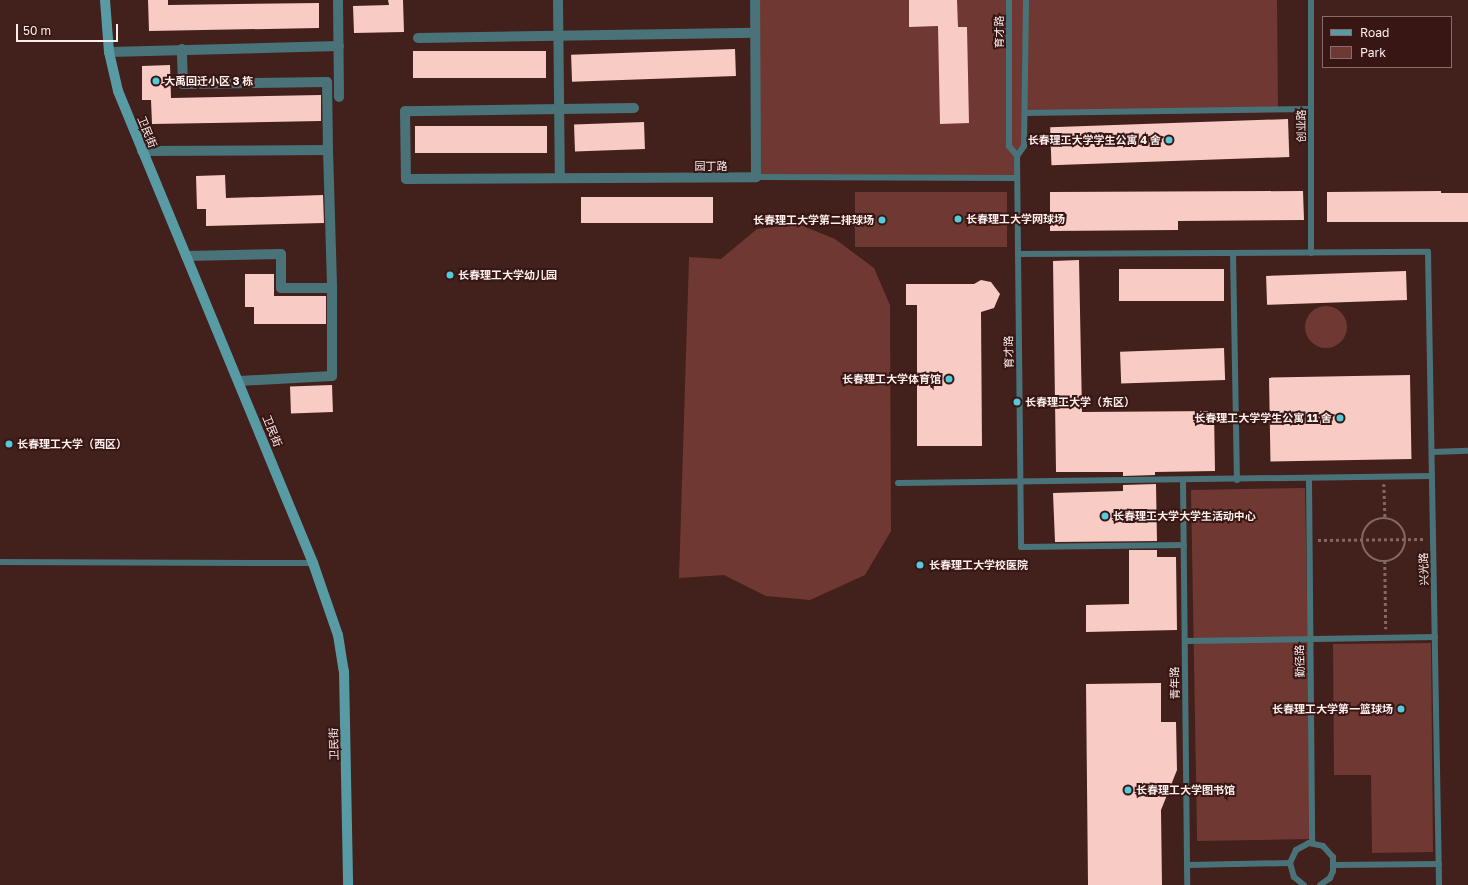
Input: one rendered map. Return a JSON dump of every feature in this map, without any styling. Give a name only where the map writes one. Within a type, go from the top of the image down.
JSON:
[{"type":"street","name":"卫民街","points":[[105,0],[109,52],[118,91],[313,563],[338,635],[344,671],[348,885]]},
{"type":"street","points":[[338,0],[339,97]]},
{"type":"street","points":[[558,0],[560,178]]},
{"type":"street","points":[[755,0],[756,177]]},
{"type":"street","points":[[418,38],[559,35],[755,34]]},
{"type":"street","points":[[109,52],[339,46]]},
{"type":"street","points":[[182,49],[183,84],[327,82],[332,288],[332,376],[239,381]]},
{"type":"street","points":[[559,109],[634,108]]},
{"type":"street","name":"园丁路","points":[[559,109],[405,111],[406,179],[756,177]]},
{"type":"street","points":[[142,151],[328,150]]},
{"type":"street","points":[[186,256],[281,254],[281,288],[332,288]]},
{"type":"lane","name":"育才路","points":[[1009,0],[1009,146],[1017,156]]},
{"type":"lane","name":"育才路","points":[[1026,0],[1024,146],[1017,156],[1021,547],[1184,545]]},
{"type":"lane","name":"创业路","points":[[1311,0],[1311,253]]},
{"type":"lane","points":[[1025,113],[1311,109]]},
{"type":"lane","name":"园丁路","points":[[756,177],[1017,178]]},
{"type":"lane","name":"兴光路","points":[[1311,253],[1428,252],[1439,885]]},
{"type":"lane","points":[[1233,253],[1237,480]]},
{"type":"lane","points":[[1018,254],[1311,253]]},
{"type":"lane","points":[[1432,452],[1468,452]]},
{"type":"lane","points":[[898,483],[1237,480],[1432,476]]},
{"type":"lane","name":"勤径路","points":[[1309,479],[1312,843]]},
{"type":"lane","name":"青年路","points":[[1183,480],[1187,885]]},
{"type":"lane","points":[[0,562],[313,563]]},
{"type":"lane","points":[[1185,641],[1435,637]]},
{"type":"lane","points":[[1304,885],[1294,877],[1290,863],[1296,850],[1312,843],[1323,846],[1333,857],[1333,866],[1330,878],[1320,885]]},
{"type":"lane","points":[[1187,865],[1290,863]]},
{"type":"lane","points":[[1333,866],[1439,864]]},
{"type":"path","points":[[1384,477],[1385,518]]},
{"type":"path","points":[[1385,518],[1399,523],[1406,539],[1403,550],[1399,556],[1385,561],[1372,557],[1367,553],[1362,540],[1367,526],[1372,522],[1385,518]]},
{"type":"path","points":[[1309,540],[1433,539]]},
{"type":"path","points":[[1385,561],[1386,638]]},
{"type":"green space","points":[[755,0],[1277,0],[1278,109],[1025,113],[1024,146],[1017,156],[1017,178],[756,177]]},
{"type":"green space","name":"长春理工大学网球场","points":[[855,192],[1007,192],[1007,247],[855,247]]},
{"type":"green space","points":[[798,224],[835,239],[874,268],[890,305],[891,531],[865,575],[810,600],[766,596],[724,575],[679,578],[689,257],[721,259],[757,229]]},
{"type":"green space","points":[[1326,306],[1341,312],[1347,327],[1341,342],[1326,348],[1311,342],[1305,327],[1311,312]]},
{"type":"green space","points":[[1305,488],[1311,839],[1197,841],[1191,490]]},
{"type":"green space","name":"长春理工大学第一篮球场","points":[[1431,643],[1433,852],[1372,853],[1371,775],[1334,775],[1333,644]]},
{"type":"building","points":[[148,0],[168,0],[168,5],[319,3],[319,28],[149,31]]},
{"type":"building","points":[[388,0],[403,0],[404,32],[354,33],[353,6],[389,5]]},
{"type":"building","points":[[909,0],[957,0],[958,27],[967,27],[969,123],[940,124],[938,26],[909,27]]},
{"type":"building","points":[[735,49],[736,76],[572,82],[571,55]]},
{"type":"building","points":[[413,51],[546,51],[546,78],[413,78]]},
{"type":"building","name":"大禹回迁小区 3 栋","points":[[170,65],[171,98],[321,95],[321,121],[152,124],[151,100],[142,100],[142,66]]},
{"type":"building","name":"长春理工大学学生公寓 4 舍","points":[[1288,119],[1289,157],[1051,165],[1050,127]]},
{"type":"building","points":[[644,122],[645,149],[575,151],[574,124]]},
{"type":"building","points":[[415,126],[547,126],[547,153],[415,153]]},
{"type":"building","points":[[225,175],[226,198],[323,195],[324,223],[206,226],[206,209],[197,209],[196,176]]},
{"type":"building","points":[[1303,191],[1304,220],[1178,221],[1178,230],[1050,231],[1050,192]]},
{"type":"building","points":[[1441,191],[1441,193],[1468,193],[1468,222],[1327,222],[1327,192]]},
{"type":"building","points":[[581,197],[713,197],[713,223],[581,223]]},
{"type":"building","points":[[1079,260],[1082,412],[1214,411],[1215,471],[1155,472],[1155,475],[1123,476],[1123,472],[1056,472],[1053,261]]},
{"type":"building","points":[[1119,269],[1224,269],[1224,301],[1119,301]]},
{"type":"building","points":[[1406,271],[1407,300],[1267,305],[1266,276]]},
{"type":"building","points":[[245,274],[274,274],[274,296],[326,296],[326,324],[254,324],[254,307],[245,307]]},
{"type":"building","name":"长春理工大学体育馆","points":[[981,280],[991,282],[1000,294],[994,308],[981,312],[982,446],[917,446],[917,305],[906,305],[906,284],[974,284]]},
{"type":"building","points":[[1224,348],[1225,380],[1121,384],[1120,352]]},
{"type":"building","name":"长春理工大学学生公寓 11 舍","points":[[1410,375],[1411,459],[1270,461],[1269,377]]},
{"type":"building","points":[[332,385],[333,412],[291,413],[290,386]]},
{"type":"building","name":"长春理工大学大学生活动中心","points":[[1156,484],[1157,541],[1055,542],[1053,493],[1123,491],[1123,485]]},
{"type":"building","points":[[1129,550],[1157,550],[1157,557],[1176,557],[1177,630],[1086,632],[1086,605],[1129,604]]},
{"type":"building","name":"长春理工大学图书馆","points":[[1161,683],[1161,722],[1176,722],[1177,770],[1161,810],[1162,885],[1088,885],[1086,684]]},
{"type":"place","name":"大禹回迁小区 3 栋","points":[[156,81]]},
{"type":"place","name":"长春理工大学学生公寓 4 舍","points":[[1169,140]]},
{"type":"place","name":"长春理工大学网球场","points":[[958,219]]},
{"type":"place","name":"长春理工大学第二排球场","points":[[882,220]]},
{"type":"place","name":"长春理工大学幼儿园","points":[[450,275]]},
{"type":"place","name":"长春理工大学体育馆","points":[[949,379]]},
{"type":"place","name":"长春理工大学（东区）","points":[[1017,402]]},
{"type":"place","name":"长春理工大学学生公寓 11 舍","points":[[1340,418]]},
{"type":"place","name":"长春理工大学（西区）","points":[[9,444]]},
{"type":"place","name":"长春理工大学大学生活动中心","points":[[1105,516]]},
{"type":"place","name":"长春理工大学校医院","points":[[920,565]]},
{"type":"place","name":"长春理工大学第一篮球场","points":[[1401,709]]},
{"type":"place","name":"长春理工大学图书馆","points":[[1128,790]]}]
